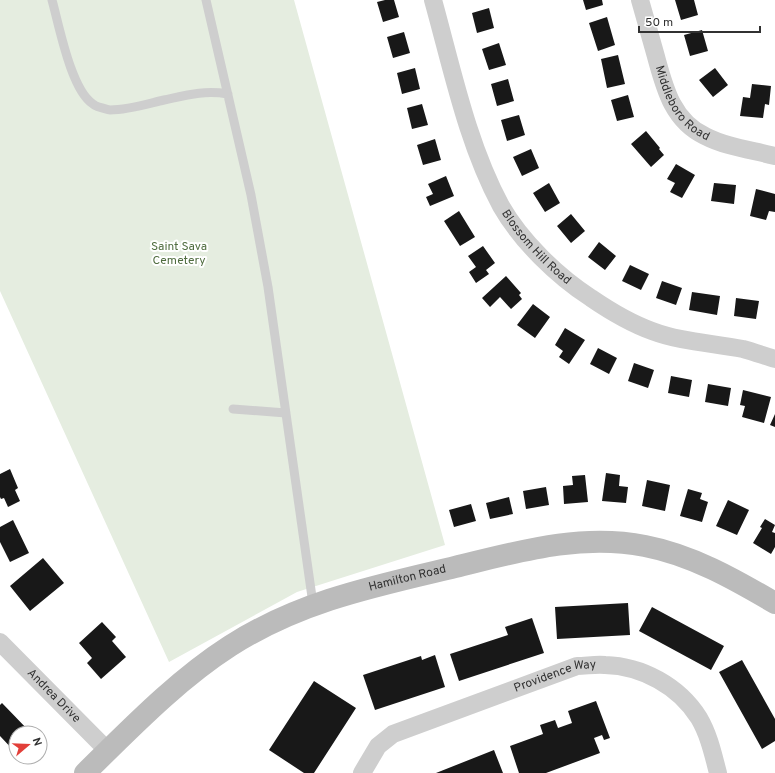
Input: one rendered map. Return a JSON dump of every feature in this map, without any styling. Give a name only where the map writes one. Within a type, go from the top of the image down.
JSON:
[{"type":"street","name":"Blossom Hill Road","points":[[433,0],[462,105],[481,164],[502,207],[528,244],[570,284],[613,313],[651,331],[677,339],[744,350],[775,359]]},
{"type":"street","name":"Middleboro Road","points":[[640,0],[665,91],[675,110],[689,126],[704,136],[723,143],[775,156]]},
{"type":"street","name":"Hamilton Road","points":[[85,773],[188,675],[236,642],[313,604],[360,589],[529,549],[574,542],[605,542],[646,546],[688,558],[723,573],[775,603]]},
{"type":"street","name":"Andrea Drive","points":[[0,642],[108,751]]},
{"type":"street","name":"Providence Way","points":[[362,773],[378,746],[393,734],[577,666],[605,665],[637,670],[664,683],[683,698],[699,718],[712,745],[718,773]]},
{"type":"lane","points":[[52,0],[72,73],[81,91],[93,104],[109,110],[130,108],[198,93],[214,92],[228,94]]},
{"type":"lane","points":[[206,0],[252,195],[268,287],[313,604]]},
{"type":"lane","points":[[233,409],[286,413]]},
{"type":"green space","name":"Saint Sava Cemetery","points":[[0,0],[294,0],[445,545],[297,592],[169,662],[0,291]]},
{"type":"building","points":[[394,0],[399,17],[383,22],[377,2]]},
{"type":"building","points":[[583,0],[602,0],[603,5],[586,10]]},
{"type":"building","points":[[675,0],[694,0],[698,15],[681,20]]},
{"type":"building","points":[[489,8],[494,28],[477,33],[472,13]]},
{"type":"building","points":[[607,17],[615,45],[598,51],[589,23]]},
{"type":"building","points":[[702,30],[708,51],[690,56],[684,35]]},
{"type":"building","points":[[404,32],[410,53],[393,58],[387,37]]},
{"type":"building","points":[[499,43],[506,65],[489,70],[482,49]]},
{"type":"building","points":[[618,55],[625,84],[607,88],[601,59]]},
{"type":"building","points":[[415,68],[420,89],[402,94],[397,73]]},
{"type":"building","points":[[715,68],[728,85],[713,97],[699,80]]},
{"type":"building","points":[[508,79],[514,101],[497,106],[491,84]]},
{"type":"building","points":[[752,84],[771,86],[769,105],[765,104],[763,118],[740,116],[743,97],[750,98]]},
{"type":"building","points":[[628,95],[634,117],[617,121],[611,100]]},
{"type":"building","points":[[422,104],[428,125],[412,129],[407,108]]},
{"type":"building","points":[[519,115],[525,135],[507,141],[501,120]]},
{"type":"building","points":[[646,131],[664,155],[651,167],[631,144]]},
{"type":"building","points":[[435,139],[441,160],[423,165],[417,145]]},
{"type":"building","points":[[531,149],[539,168],[522,176],[513,157]]},
{"type":"building","points":[[676,164],[695,175],[682,198],[670,192],[675,183],[667,179]]},
{"type":"building","points":[[446,176],[454,196],[430,206],[426,197],[433,194],[428,184]]},
{"type":"building","points":[[549,183],[560,203],[545,212],[533,193]]},
{"type":"building","points":[[714,183],[736,185],[734,204],[711,201]]},
{"type":"building","points":[[756,189],[775,194],[775,212],[769,211],[766,220],[750,216]]},
{"type":"building","points":[[459,211],[475,237],[460,246],[444,221]]},
{"type":"building","points":[[571,214],[585,231],[571,243],[557,226]]},
{"type":"building","points":[[599,242],[616,256],[605,270],[588,257]]},
{"type":"building","points":[[483,246],[495,263],[486,270],[489,274],[476,283],[469,272],[476,267],[468,256]]},
{"type":"building","points":[[630,265],[649,274],[641,290],[622,281]]},
{"type":"building","points":[[506,276],[521,293],[519,295],[522,299],[511,309],[500,297],[490,307],[482,298]]},
{"type":"building","points":[[662,281],[682,288],[676,305],[656,298]]},
{"type":"building","points":[[692,292],[720,296],[717,315],[689,310]]},
{"type":"building","points":[[736,298],[759,301],[756,319],[734,316]]},
{"type":"building","points":[[533,304],[550,317],[535,338],[517,325]]},
{"type":"building","points":[[565,328],[585,340],[569,364],[559,357],[563,351],[555,345]]},
{"type":"building","points":[[598,348],[617,358],[609,374],[590,364]]},
{"type":"building","points":[[634,363],[654,370],[648,388],[628,381]]},
{"type":"building","points":[[671,376],[692,380],[689,397],[668,393]]},
{"type":"building","points":[[708,384],[731,388],[728,406],[705,402]]},
{"type":"building","points":[[743,390],[771,397],[764,423],[742,417],[745,406],[740,405]]},
{"type":"building","points":[[775,414],[775,427],[770,425]]},
{"type":"building","points":[[10,469],[18,488],[15,490],[20,501],[8,507],[4,498],[1,499],[0,497],[0,474]]},
{"type":"building","points":[[606,473],[620,475],[619,486],[628,487],[626,503],[602,501]]},
{"type":"building","points":[[585,475],[588,502],[564,504],[563,486],[573,485],[572,476]]},
{"type":"building","points":[[647,480],[670,485],[665,511],[642,506]]},
{"type":"building","points":[[546,487],[549,505],[526,509],[523,491]]},
{"type":"building","points":[[688,489],[702,493],[700,499],[708,502],[702,522],[680,516]]},
{"type":"building","points":[[509,497],[513,514],[490,519],[486,503]]},
{"type":"building","points":[[728,500],[749,510],[737,535],[716,526]]},
{"type":"building","points":[[471,504],[476,521],[454,527],[449,510]]},
{"type":"building","points":[[765,519],[775,525],[772,532],[775,533],[775,547],[771,554],[753,543],[762,528],[760,527]]},
{"type":"building","points":[[13,520],[29,553],[10,562],[0,542],[0,527]]},
{"type":"building","points":[[43,558],[64,583],[30,611],[10,586]]},
{"type":"building","points":[[628,603],[630,635],[557,639],[555,607]]},
{"type":"building","points":[[652,607],[724,646],[711,670],[639,631]]},
{"type":"building","points":[[532,618],[544,653],[459,681],[450,654],[508,635],[505,627]]},
{"type":"building","points":[[102,622],[116,637],[112,641],[126,657],[101,679],[87,663],[92,658],[79,643]]},
{"type":"building","points":[[435,655],[445,687],[375,710],[363,675],[421,656],[422,660]]},
{"type":"building","points":[[742,660],[775,719],[775,741],[762,749],[719,672]]},
{"type":"building","points":[[314,681],[356,708],[314,773],[304,773],[269,750]]},
{"type":"building","points":[[596,701],[610,738],[604,740],[602,735],[594,738],[600,753],[546,773],[519,773],[510,746],[543,734],[540,725],[555,720],[558,728],[572,723],[568,711]]},
{"type":"building","points":[[2,703],[23,725],[8,725],[8,744],[0,736],[0,705]]},
{"type":"building","points":[[494,750],[503,773],[436,773]]}]
